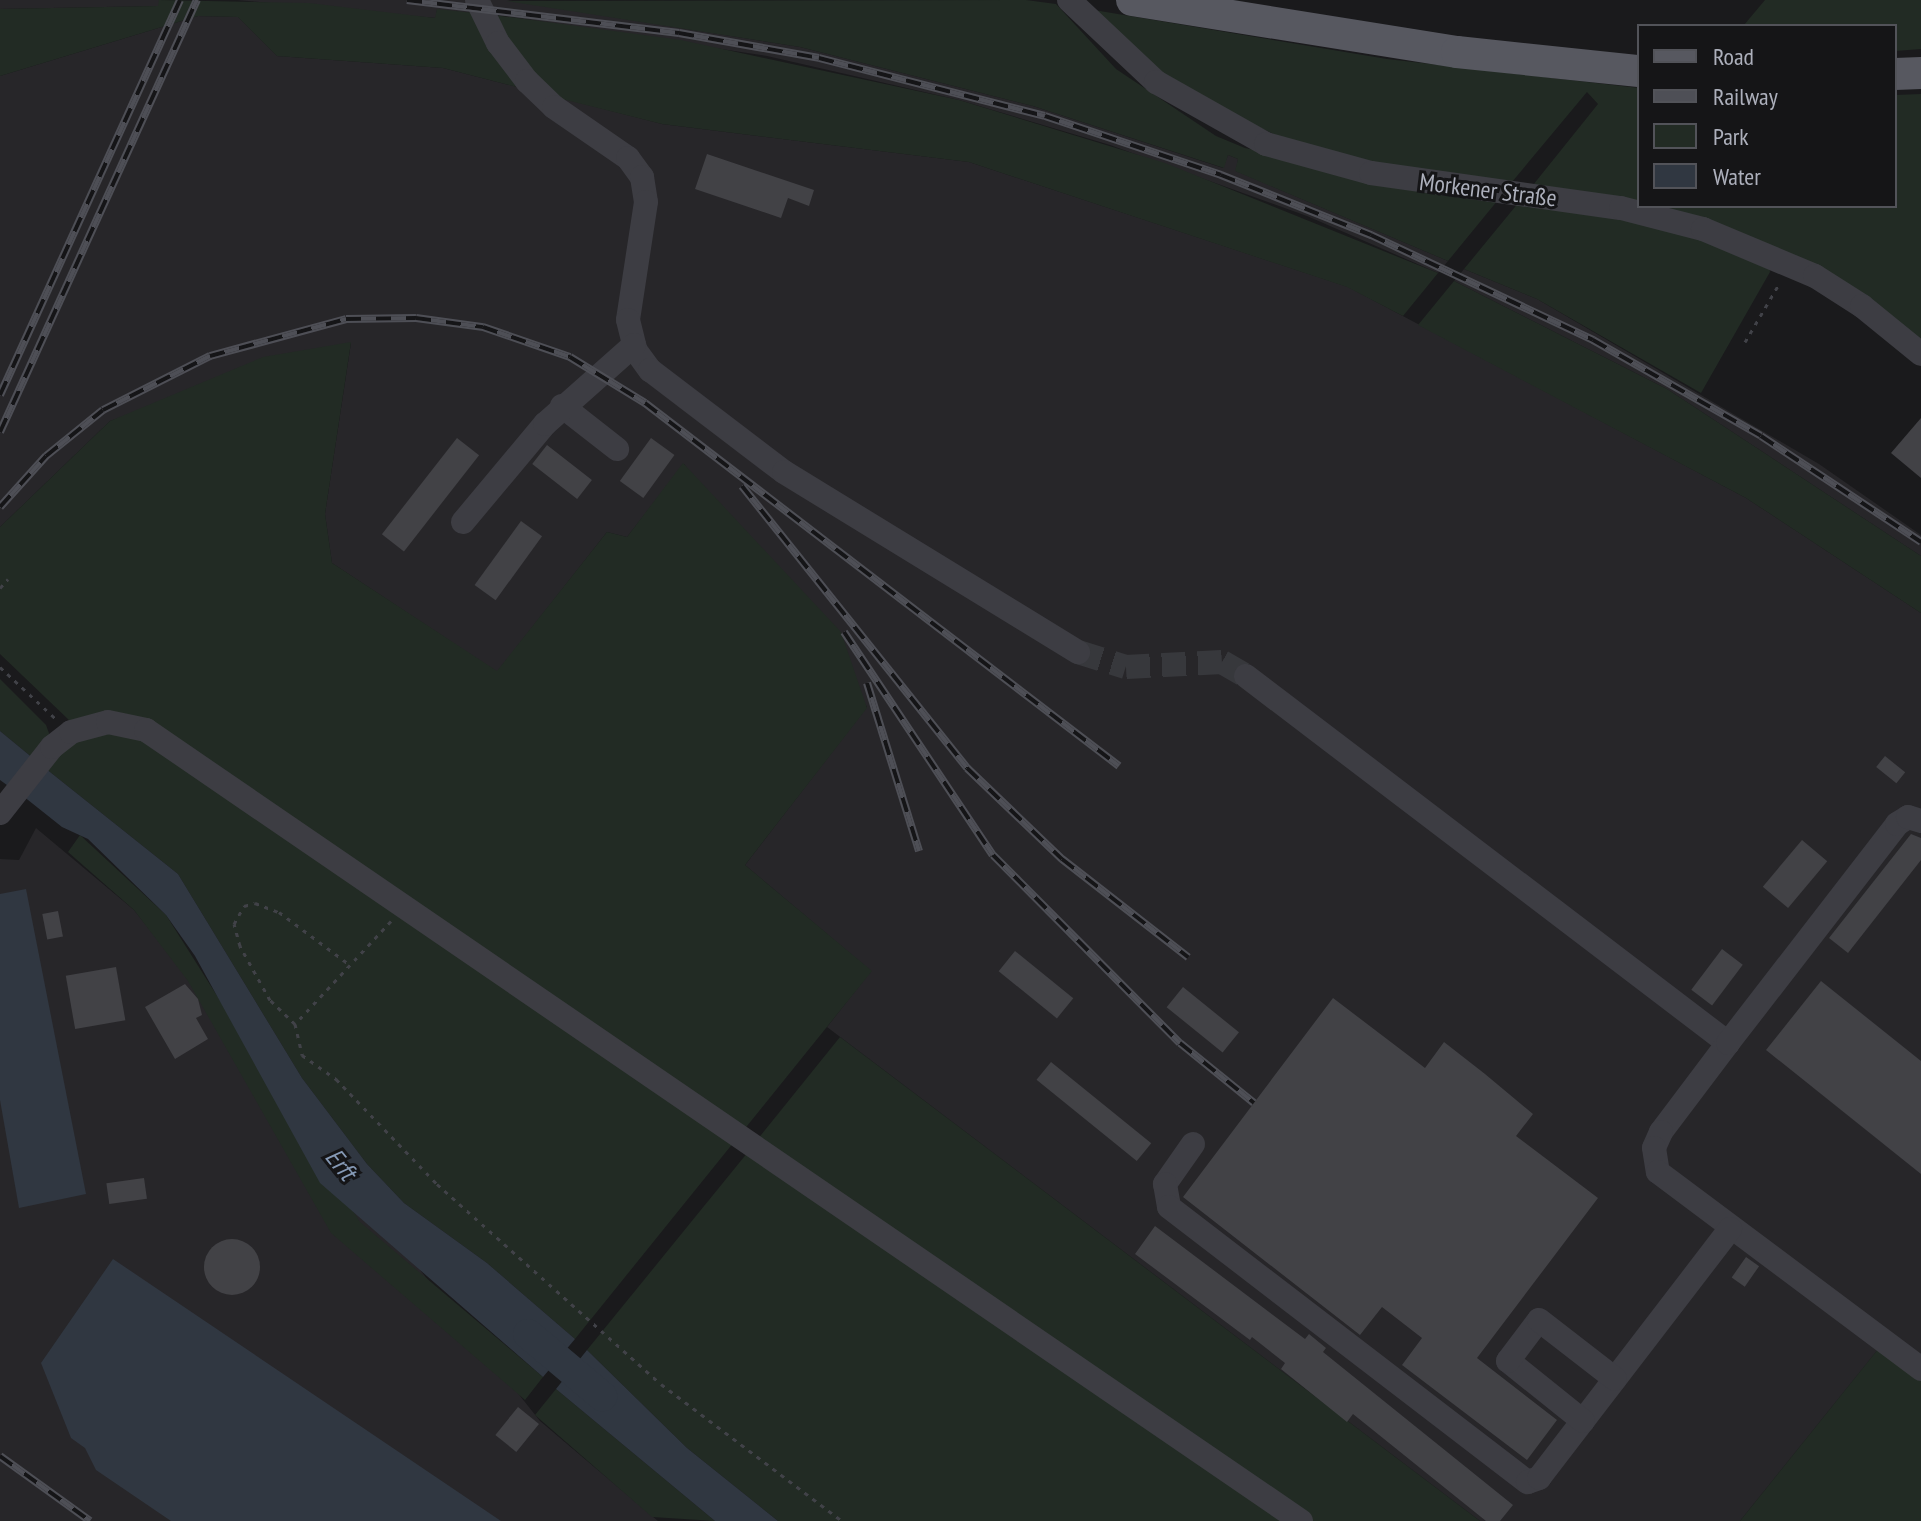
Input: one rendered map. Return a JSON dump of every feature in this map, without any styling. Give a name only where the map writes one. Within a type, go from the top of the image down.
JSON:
[{"type":"main road","points":[[1141,2],[1457,52],[1637,71]]},
{"type":"main road","points":[[1897,74],[1921,73]]},
{"type":"street","points":[[477,0],[498,43],[527,81],[554,107],[628,158],[642,177],[646,202],[628,314],[634,345],[660,380],[774,465],[1078,652]]},
{"type":"street","name":"Morkener Straße","points":[[1069,0],[1112,45],[1167,90],[1227,126],[1291,153],[1397,178],[1641,212],[1790,263],[1862,306],[1921,354]]},
{"type":"street","points":[[463,522],[562,406],[634,345]]},
{"type":"street","points":[[562,406],[617,449]]},
{"type":"street","points":[[1246,676],[1728,1043]]},
{"type":"street","points":[[2,812],[62,740],[108,722],[146,730],[1301,1521]]},
{"type":"street","points":[[1921,821],[1908,817],[1897,824],[1661,1132],[1653,1158],[1663,1178],[1921,1369]]},
{"type":"street","points":[[1193,1144],[1165,1184],[1169,1207],[1521,1479],[1539,1478],[1730,1229]]},
{"type":"street","points":[[1583,1421],[1508,1361],[1539,1320],[1615,1379]]},
{"type":"path","points":[[1745,342],[1790,263]]},
{"type":"path","points":[[0,588],[8,579]]},
{"type":"path","points":[[0,667],[62,740]]},
{"type":"path","points":[[351,966],[279,912],[255,903],[244,906],[234,924],[240,946],[270,1000],[295,1024],[302,1055],[336,1079],[446,1193],[661,1384],[842,1521]]},
{"type":"path","points":[[295,1024],[404,907]]},
{"type":"shaded area","points":[[0,0],[159,0],[159,6],[0,9]]},
{"type":"shaded area","points":[[237,0],[507,0],[800,47],[1033,106],[1223,168],[1228,155],[1238,159],[1236,171],[1448,261],[1438,273],[1307,216],[1110,145],[959,100],[767,56],[505,16],[437,10],[436,18]]},
{"type":"shaded area","points":[[198,16],[238,17],[277,56],[443,68],[662,124],[969,162],[1348,287],[1746,498],[1921,613],[1921,1369],[1884,1342],[1740,1521],[1480,1521],[827,1027],[871,971],[745,865],[867,707],[684,464],[627,537],[607,532],[497,672],[332,563],[325,514],[351,343],[110,421],[0,527],[0,76]]},
{"type":"shaded area","points":[[1464,269],[1537,299],[1819,464],[1921,535],[1921,556],[1667,389],[1454,281]]},
{"type":"shaded area","points":[[36,828],[134,910],[540,1421],[658,1521],[0,1521],[0,859],[19,860]]},
{"type":"green space","points":[[159,0],[309,3],[435,18],[437,9],[474,13],[521,88],[443,68],[277,56],[238,17],[198,16],[0,76],[0,9],[158,6]]},
{"type":"green space","points":[[1026,0],[1056,4],[1116,69],[1216,136],[1245,148],[1498,200],[1448,261],[1235,171],[1238,159],[1228,155],[1224,168],[1033,106],[800,47],[506,1]]},
{"type":"green space","points":[[1765,0],[1921,0],[1921,49],[1897,51],[1897,24],[1745,24]]},
{"type":"green space","points":[[1094,10],[1387,59],[1637,88],[1637,202],[1533,185],[1598,104],[1587,92],[1512,182],[1427,174],[1294,144],[1193,95],[1134,52]]},
{"type":"green space","points":[[494,15],[681,40],[959,100],[1165,163],[1438,273],[1403,316],[1347,287],[969,162],[662,124],[554,97],[524,64]]},
{"type":"green space","points":[[1921,94],[1921,342],[1658,208],[1897,208],[1897,95]]},
{"type":"green space","points":[[1519,202],[1673,229],[1769,264],[1770,272],[1701,393],[1537,299],[1464,269]]},
{"type":"green space","points":[[1454,281],[1667,389],[1921,556],[1921,613],[1746,498],[1418,325]]},
{"type":"green space","points":[[351,342],[325,514],[332,563],[497,671],[607,532],[627,537],[683,463],[841,632],[867,708],[745,865],[872,971],[743,1131],[192,755],[71,722],[0,654],[0,527],[110,421],[263,357]]},
{"type":"green space","points":[[0,679],[46,725],[50,736],[34,759],[0,731]]},
{"type":"green space","points":[[99,730],[141,736],[734,1142],[575,1339],[487,1263],[404,1203],[367,1164],[302,1078],[178,874],[45,768],[58,751]]},
{"type":"green space","points":[[80,835],[166,915],[360,1222],[543,1377],[525,1400],[331,1233],[188,981],[134,910],[68,852]]},
{"type":"green space","points":[[840,1037],[1480,1521],[1310,1521],[757,1140]]},
{"type":"green space","points":[[748,1152],[1291,1521],[778,1521],[687,1448],[587,1350]]},
{"type":"green space","points":[[1879,1348],[1921,1379],[1921,1521],[1740,1521]]},
{"type":"green space","points":[[556,1389],[715,1521],[652,1517],[535,1415]]},
{"type":"water","points":[[0,731],[34,759],[11,788],[0,780]]},
{"type":"water","points":[[45,768],[178,874],[302,1078],[367,1164],[404,1203],[487,1263],[575,1339],[543,1377],[320,1183],[195,956],[166,915],[88,839],[62,827],[23,796]]},
{"type":"water","points":[[26,889],[86,1194],[19,1208],[0,1100],[0,894]]},
{"type":"water","points":[[113,1259],[501,1521],[171,1521],[96,1470],[85,1448],[71,1438],[41,1363]]},
{"type":"water","points":[[587,1350],[687,1448],[778,1521],[715,1521],[556,1389]]},
{"type":"building","points":[[707,154],[814,190],[809,206],[788,198],[781,218],[695,189]]},
{"type":"building","points":[[1921,418],[1921,478],[1891,453]]},
{"type":"building","points":[[457,438],[479,455],[404,551],[382,534]]},
{"type":"building","points":[[651,438],[674,455],[643,498],[620,481]]},
{"type":"building","points":[[547,445],[592,480],[577,499],[532,464]]},
{"type":"building","points":[[521,521],[542,536],[496,600],[475,585]]},
{"type":"building","points":[[1885,756],[1905,772],[1896,783],[1876,767]]},
{"type":"building","points":[[1911,834],[1921,838],[1921,860],[1848,953],[1829,938]]},
{"type":"building","points":[[1802,840],[1827,861],[1788,908],[1763,887]]},
{"type":"building","points":[[58,911],[63,937],[47,940],[42,914]]},
{"type":"building","points":[[1722,949],[1743,965],[1712,1005],[1691,990]]},
{"type":"building","points":[[1015,951],[1073,998],[1057,1018],[999,971]]},
{"type":"building","points":[[116,967],[125,1020],[75,1029],[66,976]]},
{"type":"building","points":[[1821,981],[1921,1061],[1921,1174],[1766,1050]]},
{"type":"building","points":[[185,984],[198,999],[202,1015],[196,1018],[208,1039],[175,1059],[145,1007]]},
{"type":"building","points":[[1183,987],[1239,1032],[1223,1053],[1167,1007]]},
{"type":"building","points":[[1333,998],[1425,1068],[1444,1042],[1533,1114],[1516,1136],[1598,1198],[1477,1358],[1557,1420],[1527,1460],[1402,1365],[1422,1338],[1382,1307],[1360,1335],[1183,1197]]},
{"type":"building","points":[[1051,1062],[1151,1143],[1137,1161],[1037,1080]]},
{"type":"building","points":[[144,1178],[147,1199],[109,1204],[106,1183]]},
{"type":"building","points":[[1155,1226],[1305,1339],[1309,1334],[1326,1348],[1323,1352],[1513,1505],[1500,1521],[1486,1521],[1353,1414],[1347,1422],[1281,1369],[1285,1363],[1135,1254]]},
{"type":"building","points":[[232,1239],[252,1247],[260,1267],[252,1287],[232,1295],[212,1287],[204,1267],[212,1247]]},
{"type":"building","points":[[1746,1257],[1759,1266],[1745,1287],[1732,1277]]},
{"type":"building","points":[[518,1407],[539,1424],[516,1452],[495,1435]]},
{"type":"waterway","name":"Erft","points":[[528,1334],[602,1396]]},
{"type":"tunnel","points":[[1078,652],[1126,667],[1222,662],[1246,676]]},
{"type":"railway","points":[[0,395],[180,0]]},
{"type":"railway","points":[[0,432],[197,0]]},
{"type":"railway","points":[[407,0],[679,33],[819,58],[1045,116],[1221,175],[1371,235],[1593,340],[1761,436],[1921,542]]},
{"type":"railway","points":[[0,507],[46,456],[103,410],[210,356],[346,319],[416,318],[483,327],[570,357],[645,403],[1119,766]]},
{"type":"railway","points":[[742,486],[967,768],[1062,859],[1188,957]]},
{"type":"railway","points":[[844,632],[993,855],[1180,1043],[1254,1103]]},
{"type":"railway","points":[[867,683],[919,851]]},
{"type":"railway","points":[[0,1456],[90,1521]]}]
